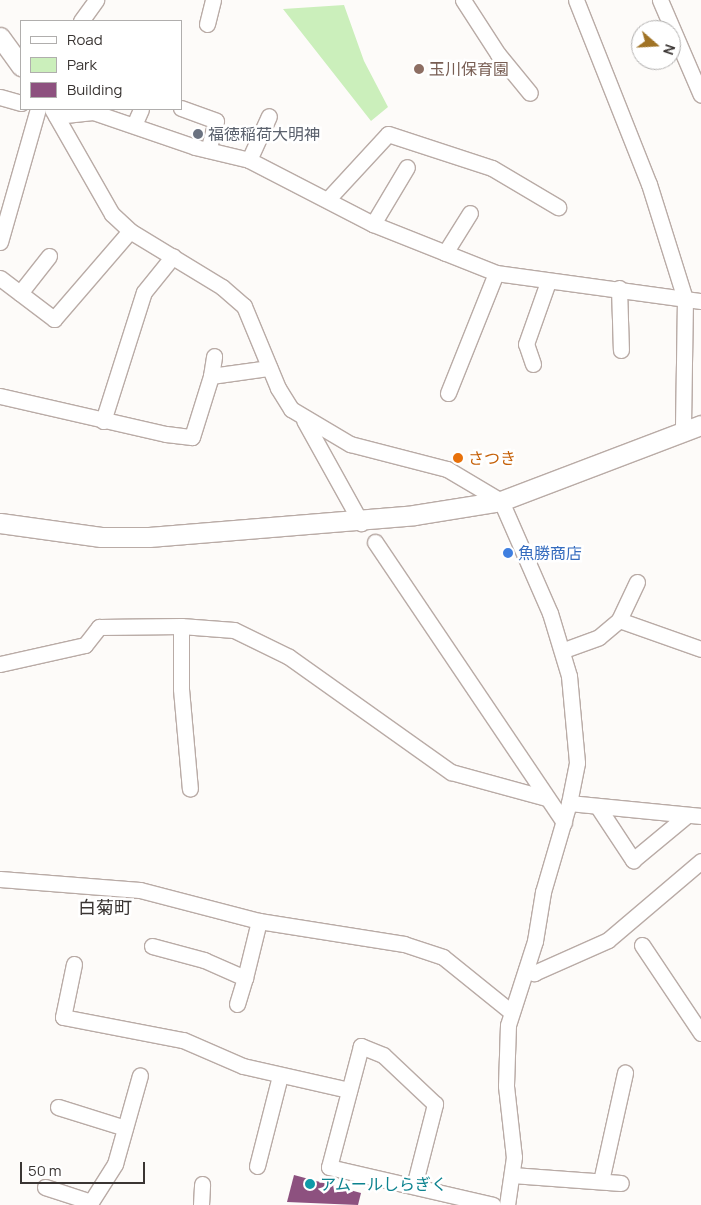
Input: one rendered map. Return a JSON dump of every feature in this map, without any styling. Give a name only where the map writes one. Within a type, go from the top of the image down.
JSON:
[{"type":"street","points":[[82,20],[96,0]]},
{"type":"street","points":[[207,24],[213,0]]},
{"type":"street","points":[[463,0],[498,54],[530,93]]},
{"type":"street","points":[[576,0],[649,184],[685,299],[683,432]]},
{"type":"street","points":[[660,0],[701,95]]},
{"type":"street","points":[[0,37],[20,65]]},
{"type":"street","points":[[0,97],[20,103]]},
{"type":"street","points":[[182,108],[216,121],[208,150]]},
{"type":"street","points":[[0,242],[38,110]]},
{"type":"street","points":[[134,125],[141,110]]},
{"type":"street","points":[[507,1205],[514,1157],[506,1086],[510,1011],[526,970],[569,804],[577,748],[564,650],[501,501],[447,469],[350,444],[291,409],[269,368],[244,306],[173,256],[130,231],[112,214],[54,112],[93,112],[208,150],[249,160],[328,199],[373,224],[496,273],[548,282],[620,288],[701,301]]},
{"type":"street","points":[[249,160],[269,116]]},
{"type":"street","points":[[328,199],[388,134],[492,168],[558,207]]},
{"type":"street","points":[[373,224],[407,167]]},
{"type":"street","points":[[445,254],[470,213]]},
{"type":"street","points":[[0,278],[54,319],[130,231]]},
{"type":"street","points":[[20,293],[49,256]]},
{"type":"street","points":[[103,421],[144,292],[173,256]]},
{"type":"street","points":[[448,393],[496,273]]},
{"type":"street","points":[[533,364],[526,344],[548,282]]},
{"type":"street","points":[[620,288],[621,350]]},
{"type":"street","points":[[0,396],[103,421],[192,437],[212,376],[214,356]]},
{"type":"street","points":[[212,376],[269,368]]},
{"type":"street","points":[[304,418],[360,523]]},
{"type":"street","points":[[0,523],[101,537],[149,537],[360,523],[501,501],[701,425]]},
{"type":"street","points":[[375,542],[564,822]]},
{"type":"street","points":[[564,650],[599,638],[619,620],[637,582]]},
{"type":"street","points":[[619,620],[701,649]]},
{"type":"street","points":[[0,664],[85,645],[99,627],[181,626],[234,630],[289,657],[451,772],[546,798]]},
{"type":"street","points":[[181,626],[181,688],[190,789]]},
{"type":"street","points":[[569,804],[694,816]]},
{"type":"street","points":[[598,807],[633,860],[694,816]]},
{"type":"street","points":[[526,970],[534,973],[608,940],[701,861]]},
{"type":"street","points":[[0,879],[140,890],[259,921],[404,944],[443,957],[510,1011]]},
{"type":"street","points":[[237,1004],[259,921]]},
{"type":"street","points":[[642,945],[701,1033]]},
{"type":"street","points":[[152,946],[204,960],[245,978]]},
{"type":"street","points":[[74,964],[63,1017],[183,1040],[243,1066],[280,1076],[349,1090]]},
{"type":"street","points":[[414,1186],[435,1104],[383,1055],[361,1046],[329,1166],[493,1205]]},
{"type":"street","points":[[601,1181],[625,1073]]},
{"type":"street","points":[[45,1187],[90,1204],[115,1164],[140,1074]]},
{"type":"street","points":[[257,1166],[280,1076]]},
{"type":"street","points":[[58,1107],[125,1128]]},
{"type":"street","points":[[512,1175],[621,1183]]},
{"type":"street","points":[[201,1205],[202,1184]]},
{"type":"green space","points":[[344,5],[364,61],[388,107],[371,121],[283,9]]},
{"type":"building","name":"アムールしらぎく","points":[[294,1175],[361,1193],[358,1205],[287,1202]]},
{"type":"place","name":"玉川保育園","points":[[419,69]]},
{"type":"place","name":"福徳稲荷大明神","points":[[198,134]]},
{"type":"place","name":"さつき","points":[[458,458]]},
{"type":"place","name":"魚勝商店","points":[[508,553]]},
{"type":"place","name":"アムールしらぎく","points":[[310,1184]]},
{"type":"district","name":"白菊町","points":[[105,907]]}]
